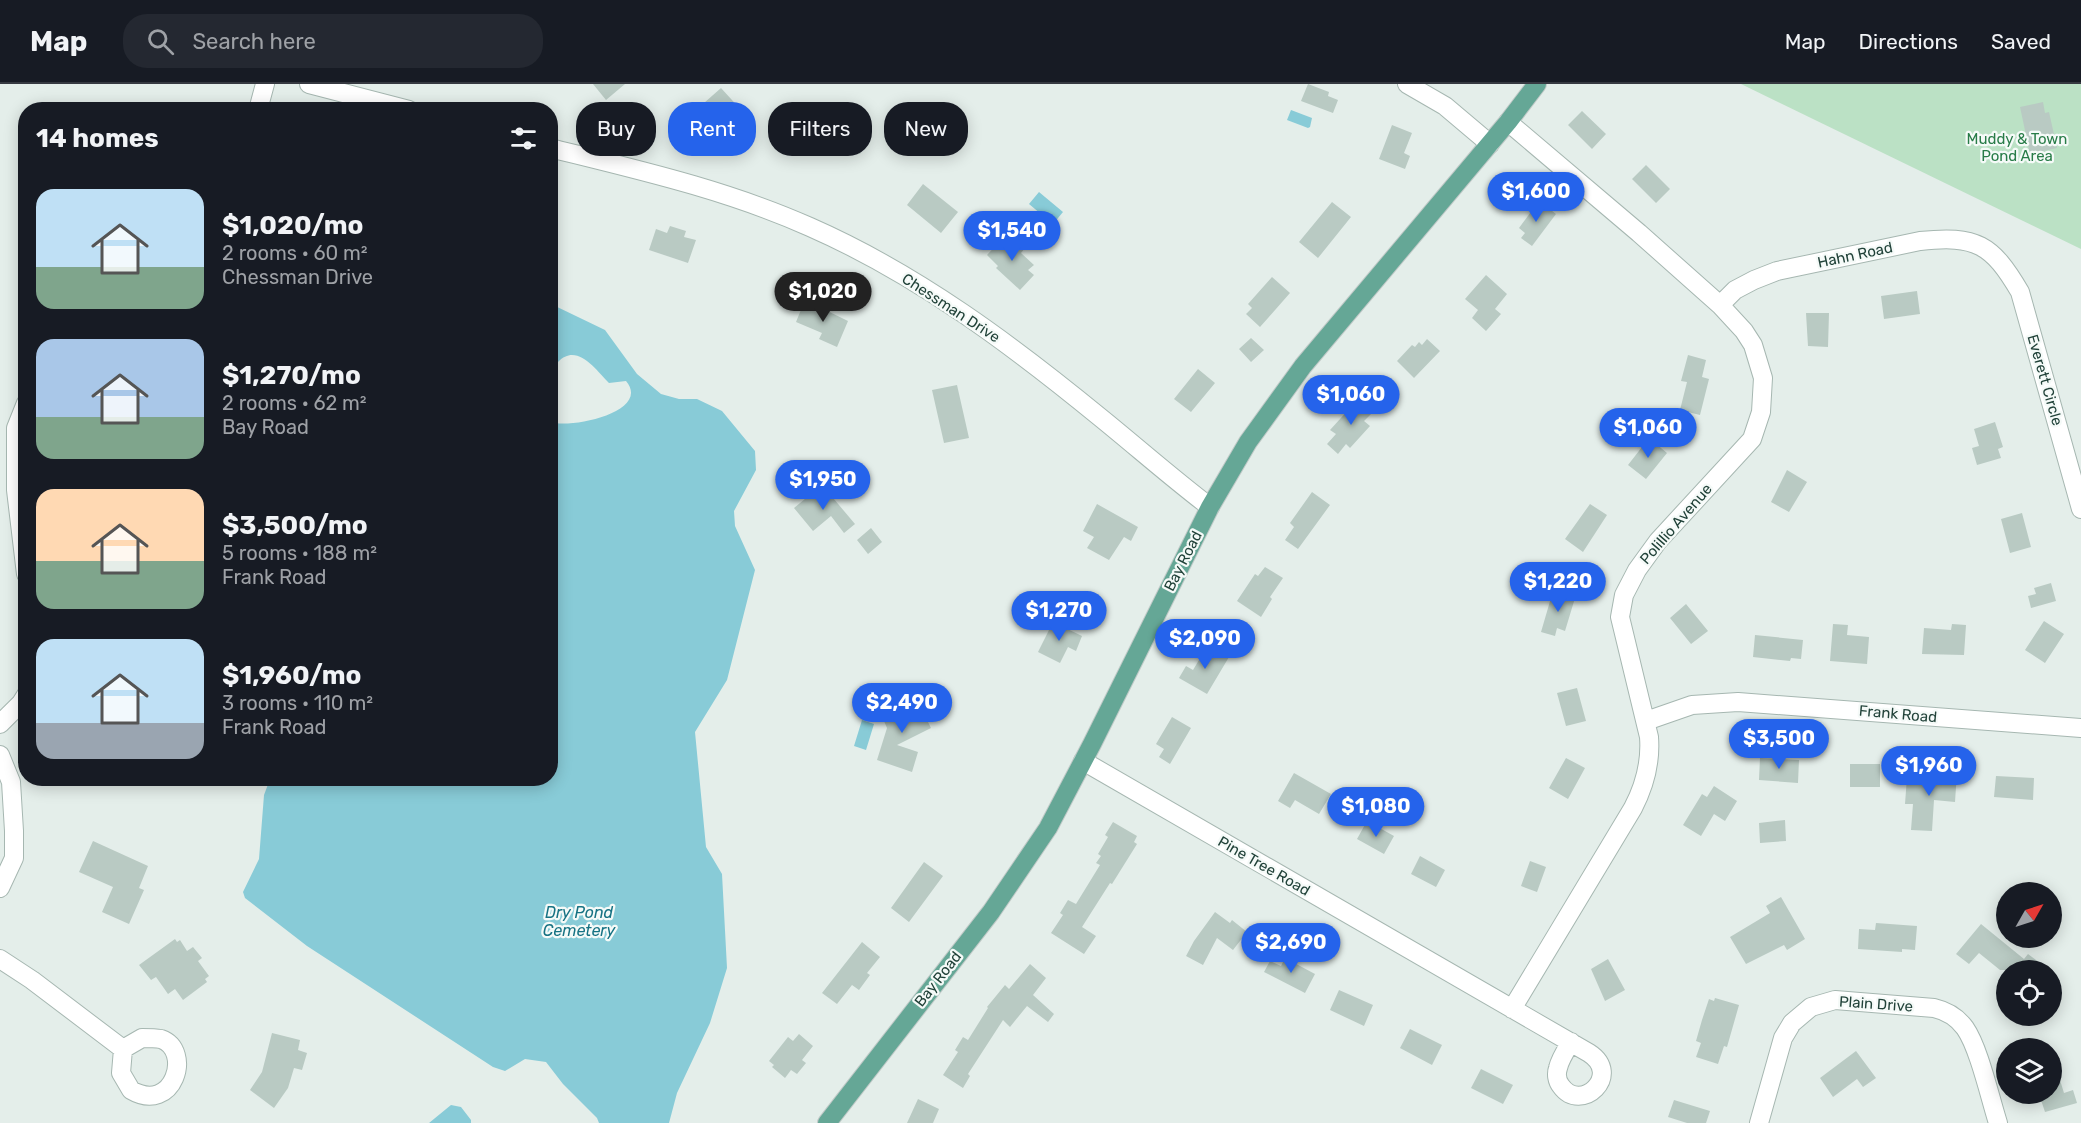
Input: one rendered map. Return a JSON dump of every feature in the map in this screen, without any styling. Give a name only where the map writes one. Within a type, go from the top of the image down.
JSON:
[{"type":"main road","name":"Bay Road","points":[[827,1123],[991,912],[1053,819],[1210,507],[1248,442],[1285,390],[1362,294],[1490,144],[1537,84]]},
{"type":"street","points":[[260,102],[265,84]]},
{"type":"street","points":[[309,84],[378,102]]},
{"type":"street","points":[[1407,84],[1444,106],[1490,144]]},
{"type":"street","name":"Polillio Avenue","points":[[1508,122],[1720,305],[1744,331],[1753,345],[1763,378],[1761,412],[1752,438],[1658,541],[1637,570],[1624,595],[1620,617],[1646,721],[1649,737],[1649,764],[1639,796],[1512,1009]]},
{"type":"street","name":"Chessman Drive","points":[[558,150],[684,181],[758,205],[812,228],[874,259],[936,295],[992,333],[1210,507]]},
{"type":"street","name":"Hahn Road","points":[[1720,305],[1735,290],[1777,271],[1920,241],[1943,238],[1963,240],[1980,244],[1997,257]]},
{"type":"street","name":"Everett Circle","points":[[1997,257],[2020,292],[2081,509]]},
{"type":"street","points":[[18,423],[16,428],[16,490],[18,507]]},
{"type":"street","name":"Frank Road","points":[[1646,721],[1692,705],[1738,702],[2081,728]]},
{"type":"street","points":[[0,724],[18,706]]},
{"type":"street","points":[[0,755],[11,782],[14,858],[0,888]]},
{"type":"street","name":"Pine Tree Road","points":[[1083,762],[1571,1042]]},
{"type":"street","points":[[0,959],[32,980],[123,1049]]},
{"type":"street","name":"Plain Drive","points":[[1759,1123],[1787,1030],[1797,1017],[1811,1006],[1835,1000],[1934,1008],[1956,1018],[1966,1029],[1972,1042],[1998,1123]]},
{"type":"green space","name":"Muddy & Town Pond Area","points":[[1741,84],[2081,84],[2081,249]]},
{"type":"water","points":[[1291,110],[1312,118],[1310,127],[1287,120]]},
{"type":"water","points":[[1039,192],[1063,212],[1053,224],[1029,204]]},
{"type":"water","name":"Dry Pond Cemetery","points":[[558,307],[605,330],[637,374],[661,394],[679,399],[697,399],[722,411],[755,451],[756,470],[734,511],[735,526],[755,570],[727,680],[695,732],[706,847],[722,874],[727,968],[710,1023],[677,1093],[669,1123],[599,1123],[546,1062],[525,1059],[505,1071],[493,1067],[307,946],[245,898],[243,892],[259,859],[264,795],[267,786],[558,786],[558,423],[574,423],[605,416],[628,401],[631,392],[626,381],[609,383],[592,365],[579,356],[565,357],[558,362]]},
{"type":"water","points":[[862,720],[874,724],[866,750],[854,746]]},
{"type":"water","points":[[451,1105],[461,1107],[471,1123],[429,1123]]},
{"type":"building","points":[[593,84],[625,84],[606,100]]},
{"type":"building","points":[[1308,84],[1329,92],[1328,96],[1338,100],[1333,113],[1301,101]]},
{"type":"building","points":[[721,88],[734,102],[705,102]]},
{"type":"building","points":[[2043,102],[2045,113],[2049,112],[2057,148],[2030,154],[2020,107]]},
{"type":"building","points":[[1582,111],[1606,134],[1592,149],[1568,125]]},
{"type":"building","points":[[1392,125],[1412,133],[1404,153],[1410,156],[1405,169],[1379,159]]},
{"type":"building","points":[[1646,165],[1670,189],[1656,203],[1632,179]]},
{"type":"building","points":[[923,184],[958,212],[941,233],[907,205]]},
{"type":"building","points":[[1539,201],[1556,214],[1532,246],[1521,238],[1525,233],[1519,228]]},
{"type":"building","points":[[1332,202],[1351,217],[1318,258],[1299,242]]},
{"type":"building","points":[[670,226],[686,231],[684,237],[696,240],[688,263],[649,250],[656,229],[667,233]]},
{"type":"building","points":[[1013,237],[1025,248],[1021,253],[1034,265],[1028,270],[1034,275],[1020,290],[996,268],[998,266],[987,255],[1003,238],[1008,242]]},
{"type":"building","points":[[1486,275],[1507,294],[1495,309],[1501,314],[1486,331],[1472,318],[1478,310],[1465,299]]},
{"type":"building","points":[[1272,277],[1290,293],[1260,327],[1246,314],[1252,308],[1248,304]]},
{"type":"building","points":[[1917,291],[1920,314],[1884,319],[1881,296]]},
{"type":"building","points":[[805,300],[848,321],[837,347],[819,339],[822,333],[796,322]]},
{"type":"building","points":[[1806,313],[1829,313],[1828,347],[1808,346]]},
{"type":"building","points":[[1251,338],[1264,350],[1251,362],[1239,349]]},
{"type":"building","points":[[1427,339],[1440,351],[1414,378],[1397,361],[1412,345],[1415,347],[1419,342],[1422,345]]},
{"type":"building","points":[[1688,355],[1706,360],[1702,377],[1709,379],[1700,415],[1680,410],[1687,382],[1681,381]]},
{"type":"building","points":[[1198,369],[1215,383],[1191,412],[1174,399]]},
{"type":"building","points":[[957,385],[969,438],[944,443],[932,390]]},
{"type":"building","points":[[1360,397],[1374,411],[1364,421],[1370,426],[1350,448],[1346,444],[1338,454],[1327,444],[1336,434],[1330,430]]},
{"type":"building","points":[[1995,422],[2003,447],[1998,449],[2001,458],[1977,465],[1972,448],[1979,446],[1974,429]]},
{"type":"building","points":[[1649,438],[1667,453],[1646,479],[1628,465]]},
{"type":"building","points":[[1787,470],[1807,482],[1789,512],[1771,502]]},
{"type":"building","points":[[817,489],[823,496],[828,492],[855,524],[844,533],[831,516],[813,531],[794,508]]},
{"type":"building","points":[[1312,492],[1330,505],[1298,549],[1285,540],[1294,527],[1290,523]]},
{"type":"building","points":[[1097,504],[1138,527],[1131,541],[1124,537],[1109,560],[1087,548],[1094,537],[1083,531]]},
{"type":"building","points":[[1590,504],[1607,515],[1583,552],[1565,539]]},
{"type":"building","points":[[2022,513],[2031,547],[2010,553],[2001,519]]},
{"type":"building","points":[[871,528],[882,542],[868,554],[857,540]]},
{"type":"building","points":[[1265,567],[1283,578],[1270,597],[1272,599],[1261,617],[1237,601],[1255,574],[1258,576]]},
{"type":"building","points":[[2051,583],[2056,601],[2031,608],[2028,596],[2036,594],[2034,588]]},
{"type":"building","points":[[1553,591],[1575,598],[1565,631],[1557,628],[1555,636],[1541,632]]},
{"type":"building","points":[[1686,604],[1708,631],[1691,644],[1670,618]]},
{"type":"building","points":[[2044,621],[2064,634],[2045,663],[2025,650]]},
{"type":"building","points":[[1053,622],[1082,636],[1076,651],[1068,647],[1060,663],[1038,652]]},
{"type":"building","points":[[1833,624],[1848,625],[1847,635],[1869,637],[1867,664],[1830,661]]},
{"type":"building","points":[[1952,624],[1966,625],[1964,655],[1922,654],[1924,628],[1951,630]]},
{"type":"building","points":[[1755,635],[1803,640],[1801,659],[1791,658],[1790,661],[1753,657]]},
{"type":"building","points":[[1208,645],[1229,657],[1207,694],[1179,678],[1186,666],[1193,670]]},
{"type":"building","points":[[1577,688],[1586,721],[1566,726],[1557,693]]},
{"type":"building","points":[[891,699],[914,707],[919,704],[931,728],[897,745],[918,752],[912,772],[877,760],[887,728],[881,714],[887,711]]},
{"type":"building","points":[[1172,717],[1191,728],[1170,764],[1159,757],[1164,749],[1156,744]]},
{"type":"building","points":[[1566,758],[1585,768],[1568,799],[1549,788]]},
{"type":"building","points":[[1760,758],[1799,760],[1798,783],[1759,780]]},
{"type":"building","points":[[1850,764],[1880,764],[1880,787],[1850,787]]},
{"type":"building","points":[[1933,771],[1957,772],[1955,802],[1934,800],[1932,831],[1911,830],[1913,804],[1905,804],[1907,777],[1932,778]]},
{"type":"building","points":[[1294,773],[1331,794],[1319,814],[1295,800],[1290,808],[1278,801]]},
{"type":"building","points":[[1996,776],[2034,778],[2033,800],[1994,797]]},
{"type":"building","points":[[1714,786],[1737,801],[1725,821],[1714,814],[1701,836],[1683,825],[1702,794],[1707,797]]},
{"type":"building","points":[[1785,820],[1786,841],[1760,843],[1759,823]]},
{"type":"building","points":[[1367,821],[1394,836],[1384,854],[1357,839]]},
{"type":"building","points":[[1113,822],[1137,836],[1134,842],[1137,844],[1082,927],[1096,936],[1084,954],[1051,933],[1063,915],[1060,913],[1068,900],[1076,904],[1100,865],[1096,863],[1101,856],[1098,854],[1108,837],[1105,835]]},
{"type":"building","points":[[93,841],[148,866],[139,888],[144,890],[129,924],[102,912],[113,887],[79,872]]},
{"type":"building","points":[[1420,856],[1445,870],[1436,887],[1411,874]]},
{"type":"building","points":[[1530,861],[1546,867],[1537,892],[1521,886]]},
{"type":"building","points":[[924,862],[943,876],[909,922],[891,908]]},
{"type":"building","points":[[1781,897],[1805,939],[1787,950],[1784,945],[1746,964],[1730,937],[1770,913],[1766,906]]},
{"type":"building","points":[[1215,912],[1230,923],[1232,920],[1247,932],[1233,950],[1217,938],[1203,965],[1186,956]]},
{"type":"building","points":[[1876,923],[1917,926],[1915,950],[1902,949],[1902,952],[1858,949],[1859,929],[1875,930]]},
{"type":"building","points":[[1981,924],[1996,936],[1996,948],[2010,948],[2024,959],[2028,954],[2036,960],[1996,960],[1996,967],[1979,953],[1969,964],[1956,954]]},
{"type":"building","points":[[175,939],[177,942],[180,940],[187,951],[193,947],[202,958],[198,961],[209,976],[205,979],[207,982],[183,1000],[175,989],[168,994],[156,977],[151,980],[139,965]]},
{"type":"building","points":[[862,942],[880,957],[867,973],[870,975],[859,990],[852,985],[837,1004],[822,993]]},
{"type":"building","points":[[1285,958],[1315,974],[1305,993],[1264,972],[1270,961],[1281,966]]},
{"type":"building","points":[[1608,959],[1625,990],[1605,1001],[1591,969]]},
{"type":"building","points":[[1030,964],[1046,978],[1033,995],[1054,1014],[1048,1022],[1027,1006],[1010,1027],[1003,1020],[968,1074],[970,1076],[963,1088],[943,1075],[958,1052],[955,1050],[963,1037],[968,1040],[987,1007],[1005,985],[1009,989]]},
{"type":"building","points":[[1339,990],[1373,1005],[1364,1026],[1330,1010]]},
{"type":"building","points":[[1715,998],[1739,1005],[1727,1047],[1724,1046],[1718,1064],[1696,1057],[1701,1043],[1696,1041],[1702,1020],[1709,999],[1714,1001]]},
{"type":"building","points":[[1410,1029],[1442,1045],[1432,1065],[1400,1048]]},
{"type":"building","points":[[272,1033],[300,1040],[298,1050],[307,1053],[302,1070],[294,1068],[288,1088],[274,1108],[250,1090],[262,1072]]},
{"type":"building","points":[[799,1034],[813,1046],[802,1060],[806,1063],[797,1074],[791,1070],[785,1078],[772,1067],[774,1065],[769,1061],[788,1037],[793,1041]]},
{"type":"building","points":[[1856,1051],[1876,1078],[1863,1087],[1857,1079],[1833,1097],[1820,1078]]},
{"type":"building","points":[[1481,1069],[1513,1085],[1503,1104],[1471,1088]]},
{"type":"building","points":[[2062,1087],[2064,1093],[2073,1090],[2077,1103],[2045,1112],[2042,1104],[2062,1104]]},
{"type":"building","points":[[918,1099],[939,1109],[933,1123],[907,1123]]},
{"type":"building","points":[[1674,1100],[1710,1111],[1706,1123],[1687,1123],[1668,1117]]}]
